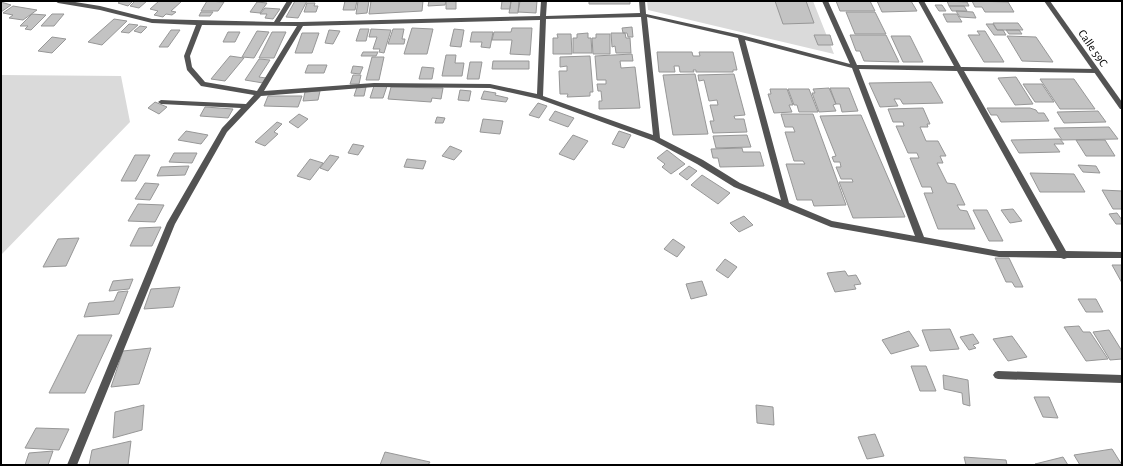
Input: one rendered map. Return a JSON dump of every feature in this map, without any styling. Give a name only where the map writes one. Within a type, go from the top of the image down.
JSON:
[{"type":"street","points":[[58,1],[100,8],[152,21],[200,23],[301,24],[644,15],[741,37],[855,67],[960,70],[1096,71]]},
{"type":"street","points":[[100,8],[108,1]]},
{"type":"street","points":[[276,24],[290,1]]},
{"type":"street","points":[[540,97],[544,1]]},
{"type":"street","points":[[642,1],[657,139]]},
{"type":"street","points":[[825,1],[855,67],[921,241]]},
{"type":"street","points":[[921,1],[1064,256]]},
{"type":"street","name":"Calle 59C","points":[[1047,1],[1122,107]]},
{"type":"street","points":[[200,23],[187,56],[189,68],[203,84],[259,94],[374,85],[490,86],[540,97],[657,139],[700,162],[737,185],[831,224],[999,254],[1064,256],[1122,255]]},
{"type":"street","points":[[72,465],[171,223],[224,130],[259,94],[301,24]]},
{"type":"street","points":[[741,37],[786,205]]},
{"type":"street","points":[[161,102],[246,106]]},
{"type":"street","points":[[998,375],[1122,379]]},
{"type":"shaded area","points":[[647,1],[813,1],[834,54],[648,10]]},
{"type":"shaded area","points":[[1,75],[121,76],[130,122],[1,255]]},
{"type":"building","points":[[121,1],[133,1],[128,6],[118,3]]},
{"type":"building","points":[[135,1],[147,1],[139,8],[130,6]]},
{"type":"building","points":[[159,1],[182,1],[171,11],[176,12],[172,15],[166,14],[163,17],[154,15],[158,11],[150,9]]},
{"type":"building","points":[[207,1],[224,2],[218,11],[201,11]]},
{"type":"building","points":[[295,1],[307,1],[298,18],[286,17]]},
{"type":"building","points":[[345,1],[357,1],[355,10],[343,10]]},
{"type":"building","points":[[358,1],[369,1],[367,13],[356,14]]},
{"type":"building","points":[[371,1],[423,1],[422,11],[369,14]]},
{"type":"building","points":[[429,1],[446,1],[445,5],[428,6]]},
{"type":"building","points":[[446,1],[456,1],[456,9],[446,9]]},
{"type":"building","points":[[502,1],[511,1],[510,9],[501,9]]},
{"type":"building","points":[[511,1],[519,1],[518,13],[509,13]]},
{"type":"building","points":[[520,1],[537,1],[536,13],[518,12]]},
{"type":"building","points":[[589,1],[630,1],[630,4],[589,4]]},
{"type":"building","points":[[775,1],[806,1],[814,23],[783,24]]},
{"type":"building","points":[[836,1],[870,1],[875,11],[840,11]]},
{"type":"building","points":[[877,1],[911,1],[917,11],[882,12]]},
{"type":"building","points":[[947,1],[967,2],[969,6],[949,6]]},
{"type":"building","points":[[972,1],[1008,2],[1014,12],[985,12],[982,7],[975,7]]},
{"type":"building","points":[[1,2],[11,5],[1,12]]},
{"type":"building","points":[[257,2],[267,3],[260,13],[250,12]]},
{"type":"building","points":[[307,3],[315,3],[314,6],[318,6],[316,12],[304,12]]},
{"type":"building","points":[[935,5],[942,5],[946,11],[939,11]]},
{"type":"building","points":[[13,6],[37,10],[23,20],[9,18],[13,15],[3,13]]},
{"type":"building","points":[[949,6],[964,6],[967,11],[952,11]]},
{"type":"building","points":[[265,8],[280,9],[273,19],[265,18],[267,14],[260,14]]},
{"type":"building","points":[[956,11],[973,12],[976,18],[960,17]]},
{"type":"building","points":[[201,12],[213,12],[210,16],[199,16]]},
{"type":"building","points":[[846,12],[875,12],[886,34],[855,34]]},
{"type":"building","points":[[32,14],[46,15],[31,30],[25,29],[28,26],[20,26]]},
{"type":"building","points":[[52,14],[64,14],[54,26],[41,26]]},
{"type":"building","points":[[943,14],[957,14],[962,22],[947,22]]},
{"type":"building","points":[[114,19],[127,21],[102,45],[88,42]]},
{"type":"building","points":[[993,23],[1018,23],[1023,30],[997,30]]},
{"type":"building","points":[[129,24],[138,25],[129,33],[121,32]]},
{"type":"building","points":[[986,24],[993,24],[997,30],[1003,30],[1006,35],[994,35]]},
{"type":"building","points":[[140,26],[147,27],[141,33],[134,31]]},
{"type":"building","points":[[632,27],[633,37],[628,37],[627,33],[623,33],[622,28]]},
{"type":"building","points":[[412,28],[433,29],[427,54],[404,54]]},
{"type":"building","points":[[512,28],[532,28],[530,55],[510,54],[512,40],[492,40],[494,32],[511,32]]},
{"type":"building","points":[[360,29],[369,29],[366,41],[356,41]]},
{"type":"building","points":[[371,29],[391,30],[384,53],[379,52],[380,49],[373,49],[377,37],[369,37]]},
{"type":"building","points":[[393,29],[404,29],[402,39],[405,39],[404,44],[388,44]]},
{"type":"building","points":[[454,29],[464,30],[461,47],[450,46]]},
{"type":"building","points":[[171,30],[180,30],[168,47],[159,47]]},
{"type":"building","points":[[329,30],[340,31],[333,44],[325,43]]},
{"type":"building","points":[[1006,30],[1019,30],[1022,34],[1009,34]]},
{"type":"building","points":[[257,31],[269,32],[254,58],[242,57]]},
{"type":"building","points":[[977,31],[985,31],[1004,62],[984,62],[968,35],[980,35]]},
{"type":"building","points":[[228,32],[240,32],[235,42],[223,42]]},
{"type":"building","points":[[272,32],[286,32],[274,58],[259,58]]},
{"type":"building","points":[[472,32],[493,32],[490,48],[481,47],[482,42],[470,42]]},
{"type":"building","points":[[302,33],[319,33],[312,53],[295,53]]},
{"type":"building","points":[[588,33],[588,38],[591,38],[592,53],[573,53],[573,38],[577,38],[577,34]]},
{"type":"building","points":[[611,33],[625,33],[626,38],[630,38],[631,53],[616,53],[615,46],[612,47]]},
{"type":"building","points":[[557,34],[571,34],[572,54],[553,54],[553,38],[558,38]]},
{"type":"building","points":[[596,34],[610,34],[610,54],[593,54],[592,38],[596,38]]},
{"type":"building","points":[[814,35],[830,35],[833,45],[818,45]]},
{"type":"building","points":[[850,35],[886,35],[899,62],[864,61],[860,51],[856,51]]},
{"type":"building","points":[[891,36],[910,36],[923,62],[903,62]]},
{"type":"building","points":[[1007,36],[1036,37],[1053,62],[1022,61]]},
{"type":"building","points":[[52,37],[66,39],[52,53],[38,51]]},
{"type":"building","points":[[363,52],[378,52],[376,56],[361,56]]},
{"type":"building","points":[[657,52],[692,52],[693,56],[700,56],[699,52],[733,52],[737,70],[733,70],[733,72],[696,72],[696,70],[693,70],[694,72],[680,72],[679,66],[674,66],[675,72],[659,72]]},
{"type":"building","points":[[632,54],[633,61],[620,61],[621,68],[635,67],[640,108],[599,109],[599,101],[602,101],[601,91],[598,91],[597,84],[606,84],[606,80],[597,80],[595,56]]},
{"type":"building","points":[[446,55],[456,55],[455,63],[464,63],[462,76],[442,76]]},
{"type":"building","points":[[230,56],[244,58],[225,81],[211,79]]},
{"type":"building","points":[[590,56],[593,92],[590,92],[590,96],[567,97],[568,94],[560,94],[559,71],[567,71],[567,66],[560,67],[560,57]]},
{"type":"building","points":[[372,57],[384,57],[379,80],[366,80]]},
{"type":"building","points":[[259,59],[270,60],[259,77],[266,78],[263,83],[245,80]]},
{"type":"building","points":[[493,61],[529,61],[529,69],[492,69]]},
{"type":"building","points":[[470,62],[482,62],[479,79],[467,79]]},
{"type":"building","points":[[308,65],[327,65],[324,73],[305,73]]},
{"type":"building","points":[[353,66],[363,67],[360,74],[351,73]]},
{"type":"building","points":[[422,67],[434,68],[432,79],[419,79]]},
{"type":"building","points":[[695,74],[708,134],[673,135],[663,75]]},
{"type":"building","points":[[734,74],[745,115],[734,116],[735,119],[744,119],[747,132],[713,133],[710,121],[714,121],[710,105],[718,105],[717,100],[709,101],[704,80],[699,81],[698,75]]},
{"type":"building","points":[[353,75],[361,75],[359,84],[350,84]]},
{"type":"building","points":[[1016,77],[1033,104],[1015,105],[998,78]]},
{"type":"building","points":[[1040,79],[1074,79],[1095,109],[1060,109]]},
{"type":"building","points":[[931,82],[943,103],[903,104],[900,99],[894,99],[898,106],[880,107],[869,83]]},
{"type":"building","points":[[1023,84],[1042,84],[1054,102],[1035,102]]},
{"type":"building","points":[[374,86],[387,86],[383,98],[370,98]]},
{"type":"building","points":[[357,87],[366,87],[364,96],[354,96]]},
{"type":"building","points":[[391,87],[443,88],[441,99],[432,98],[431,102],[388,99]]},
{"type":"building","points":[[829,88],[836,104],[833,105],[836,111],[819,112],[812,93],[815,93],[813,89]]},
{"type":"building","points":[[830,88],[849,88],[858,111],[842,112],[840,104],[836,104]]},
{"type":"building","points":[[770,89],[787,89],[793,105],[789,105],[792,112],[774,113],[768,94],[771,94]]},
{"type":"building","points":[[788,89],[809,89],[818,112],[799,112],[797,105],[794,105]]},
{"type":"building","points":[[460,90],[471,91],[469,101],[458,100]]},
{"type":"building","points":[[320,91],[318,100],[303,101],[305,92]]},
{"type":"building","points":[[484,91],[496,93],[495,95],[508,98],[506,102],[481,99]]},
{"type":"building","points":[[268,96],[302,96],[298,107],[264,106]]},
{"type":"building","points":[[155,102],[167,107],[159,114],[148,108]]},
{"type":"building","points":[[538,103],[547,106],[539,118],[529,115]]},
{"type":"building","points":[[205,107],[233,109],[228,118],[200,116]]},
{"type":"building","points":[[923,108],[930,124],[927,124],[928,127],[920,127],[926,141],[938,141],[946,156],[940,156],[943,163],[937,163],[947,183],[955,184],[965,205],[957,205],[960,210],[967,211],[975,229],[938,229],[924,193],[933,193],[931,187],[922,187],[910,158],[919,158],[917,153],[908,153],[896,126],[904,126],[903,122],[893,122],[888,109]]},
{"type":"building","points":[[987,108],[1030,108],[1036,110],[1038,113],[1044,113],[1049,121],[1001,122],[997,115],[991,115]]},
{"type":"building","points":[[555,111],[574,118],[568,127],[549,120]]},
{"type":"building","points":[[1098,111],[1106,122],[1064,123],[1057,112]]},
{"type":"building","points":[[299,114],[308,119],[298,128],[289,122]]},
{"type":"building","points":[[781,114],[813,114],[846,205],[814,206],[812,200],[797,200],[786,164],[805,164],[803,161],[794,161],[785,132],[795,132],[793,127],[785,127]]},
{"type":"building","points":[[861,115],[905,217],[853,218],[839,182],[853,182],[852,179],[841,179],[836,167],[841,167],[840,162],[834,162],[832,157],[836,156],[820,116]]},
{"type":"building","points":[[437,117],[445,118],[443,123],[435,123]]},
{"type":"building","points":[[483,119],[503,121],[500,134],[480,132]]},
{"type":"building","points":[[277,122],[282,124],[274,132],[278,134],[265,146],[255,142]]},
{"type":"building","points":[[1109,127],[1118,139],[1062,140],[1054,128]]},
{"type":"building","points":[[186,131],[208,135],[201,144],[178,140]]},
{"type":"building","points":[[619,131],[631,135],[624,148],[612,144]]},
{"type":"building","points":[[573,135],[588,141],[574,160],[559,154]]},
{"type":"building","points":[[747,135],[751,147],[716,148],[713,136]]},
{"type":"building","points":[[1060,139],[1064,144],[1054,144],[1060,152],[1019,153],[1011,140]]},
{"type":"building","points":[[1076,140],[1105,140],[1115,156],[1086,156]]},
{"type":"building","points":[[353,144],[364,146],[358,155],[348,153]]},
{"type":"building","points":[[450,146],[462,151],[454,160],[442,156]]},
{"type":"building","points":[[742,148],[743,152],[760,152],[764,166],[720,167],[718,158],[713,158],[711,149]]},
{"type":"building","points":[[667,150],[685,164],[671,174],[662,167],[665,164],[657,158]]},
{"type":"building","points":[[174,153],[197,153],[192,163],[169,162]]},
{"type":"building","points":[[135,155],[150,155],[136,181],[121,181]]},
{"type":"building","points":[[330,155],[339,157],[328,171],[320,168]]},
{"type":"building","points":[[310,159],[323,163],[310,180],[297,176]]},
{"type":"building","points":[[407,159],[426,161],[423,169],[404,167]]},
{"type":"building","points":[[1078,165],[1096,166],[1100,173],[1083,172]]},
{"type":"building","points":[[189,166],[185,175],[157,176],[161,167]]},
{"type":"building","points":[[689,166],[697,171],[687,180],[679,174]]},
{"type":"building","points":[[1030,173],[1074,174],[1085,192],[1040,192]]},
{"type":"building","points":[[702,175],[730,193],[718,204],[691,185]]},
{"type":"building","points":[[145,183],[159,184],[150,200],[135,199]]},
{"type":"building","points":[[1102,190],[1122,191],[1122,209],[1113,209]]},
{"type":"building","points":[[138,204],[164,205],[155,222],[128,221]]},
{"type":"building","points":[[1013,209],[1022,221],[1010,223],[1001,210]]},
{"type":"building","points":[[973,210],[987,210],[1003,241],[989,241]]},
{"type":"building","points":[[1117,213],[1122,220],[1122,224],[1116,224],[1109,214]]},
{"type":"building","points":[[744,216],[753,225],[739,232],[730,223]]},
{"type":"building","points":[[161,227],[152,246],[130,246],[139,228]]},
{"type":"building","points":[[79,238],[66,266],[43,267],[58,239]]},
{"type":"building","points":[[673,239],[685,247],[677,257],[664,249]]},
{"type":"building","points":[[995,258],[1009,258],[1023,287],[1015,287],[1012,282],[1006,282]]},
{"type":"building","points":[[725,259],[737,267],[728,278],[716,270]]},
{"type":"building","points":[[1112,265],[1122,265],[1122,283]]},
{"type":"building","points":[[845,271],[848,276],[856,275],[861,284],[854,285],[856,289],[835,292],[827,273]]},
{"type":"building","points":[[133,279],[129,289],[109,291],[113,281]]},
{"type":"building","points":[[702,281],[707,295],[691,299],[686,284]]},
{"type":"building","points":[[180,287],[173,307],[144,309],[151,289]]},
{"type":"building","points":[[128,291],[119,314],[84,317],[89,303],[114,301],[118,292]]},
{"type":"building","points":[[1078,299],[1096,299],[1103,312],[1086,312]]},
{"type":"building","points":[[1079,326],[1083,332],[1090,332],[1108,359],[1086,361],[1064,327]]},
{"type":"building","points":[[950,329],[959,349],[930,351],[922,330]]},
{"type":"building","points":[[1109,330],[1122,351],[1122,359],[1110,360],[1093,332]]},
{"type":"building","points":[[909,331],[919,346],[891,354],[882,340]]},
{"type":"building","points":[[973,334],[979,343],[973,345],[976,348],[969,350],[960,337]]},
{"type":"building","points":[[78,335],[112,335],[85,393],[49,393]]},
{"type":"building","points":[[1012,336],[1027,357],[1008,361],[993,339]]},
{"type":"building","points":[[151,348],[139,384],[111,387],[123,351]]},
{"type":"building","points":[[911,366],[926,366],[936,391],[920,391]]},
{"type":"building","points":[[943,375],[968,380],[970,406],[963,404],[962,393],[944,389]]},
{"type":"building","points":[[1034,397],[1049,397],[1058,418],[1043,417]]},
{"type":"building","points":[[144,405],[142,430],[113,438],[115,412]]},
{"type":"building","points":[[756,405],[773,407],[774,425],[757,423]]},
{"type":"building","points":[[36,428],[69,429],[59,450],[25,448]]},
{"type":"building","points":[[875,434],[884,456],[867,459],[858,437]]},
{"type":"building","points":[[131,441],[128,465],[89,465],[92,450]]},
{"type":"building","points":[[1112,449],[1122,465],[1080,465],[1074,455]]},
{"type":"building","points":[[53,451],[48,465],[25,465],[29,453]]},
{"type":"building","points":[[385,452],[430,462],[428,465],[380,465]]},
{"type":"building","points":[[964,457],[1006,460],[1007,465],[966,465]]},
{"type":"building","points":[[1063,457],[1068,465],[1035,464]]}]
